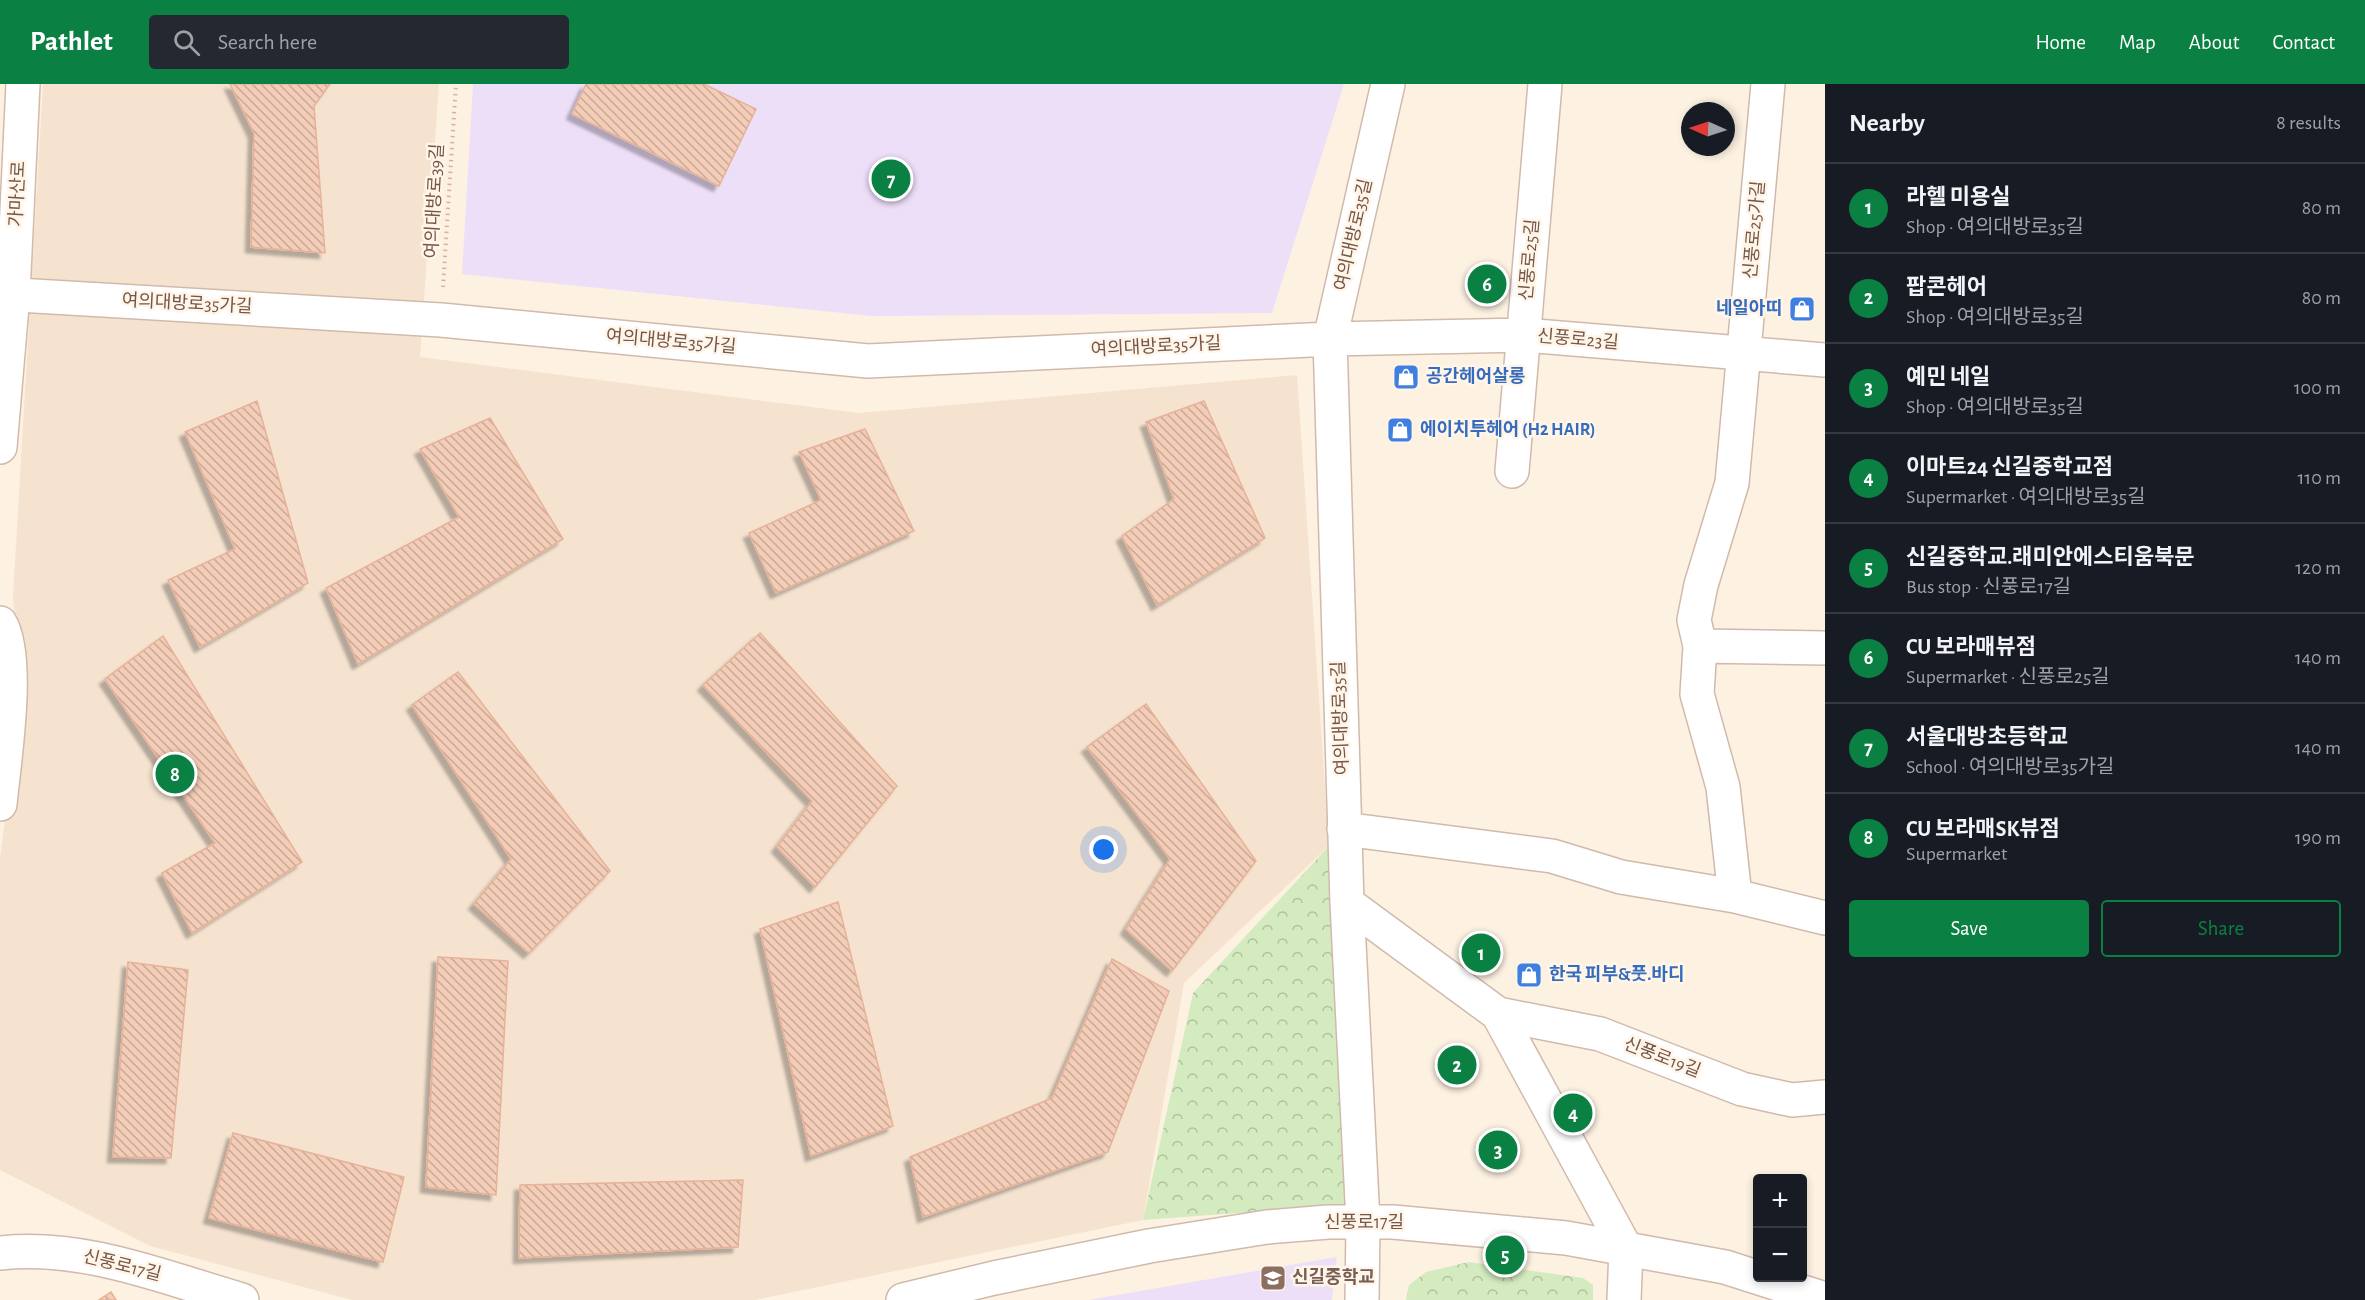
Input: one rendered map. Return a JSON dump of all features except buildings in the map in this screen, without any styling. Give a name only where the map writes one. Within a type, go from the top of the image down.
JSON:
[{"type":"street","name":"가마산로","points":[[0,447],[7,294],[23,84]]},
{"type":"street","name":"여의대방로35길","points":[[1362,1300],[1363,1222],[1344,829],[1330,339],[1388,84]]},
{"type":"street","name":"신풍로25길","points":[[1512,471],[1545,84]]},
{"type":"street","name":"신풍로25가길","points":[[1735,896],[1723,787],[1697,694],[1700,646],[1694,620],[1701,585],[1732,483],[1768,84]]},
{"type":"street","name":"여의대방로35가길","points":[[7,294],[441,320],[868,360],[1330,339]]},
{"type":"street","name":"신풍로23길","points":[[1330,339],[1524,335],[1825,360]]},
{"type":"street","points":[[0,622],[6,633],[11,700],[0,804]]},
{"type":"street","points":[[1700,646],[1825,648]]},
{"type":"street","points":[[1344,829],[1552,855],[1621,877],[1735,896],[1825,918]]},
{"type":"street","points":[[1347,903],[1498,1014],[1626,1249],[1624,1300]]},
{"type":"street","name":"신풍로19길","points":[[1498,1014],[1600,1034],[1742,1089],[1792,1100],[1825,1096]]},
{"type":"street","name":"신풍로17길","points":[[903,1300],[994,1278],[1149,1246],[1267,1227],[1363,1222],[1466,1227],[1566,1238],[1725,1267],[1825,1299]]},
{"type":"street","name":"신풍로17길","points":[[0,1252],[46,1252],[120,1263],[242,1300]]},
{"type":"path","name":"여의대방로39길","points":[[441,320],[456,84]]},
{"type":"shaded area","points":[[43,84],[439,84],[420,357],[859,413],[1297,375],[1329,846],[1184,983],[1143,1220],[755,1300],[352,1300],[150,1246],[0,1170],[0,859],[19,707],[13,596]]},
{"type":"shaded area","points":[[473,84],[1344,84],[1272,313],[871,316],[462,274]]},
{"type":"shaded area","name":"신길중학교","points":[[1337,1257],[1332,1300],[1088,1300]]},
{"type":"green space","points":[[1329,846],[1349,1205],[1143,1220],[1193,993]]},
{"type":"green space","points":[[1469,1262],[1583,1278],[1593,1285],[1593,1300],[1406,1300],[1409,1285],[1426,1272]]},
{"type":"place","name":"서울대방초등학교","points":[[891,179]]},
{"type":"place","name":"CU 보라매뷰점","points":[[1487,284]]},
{"type":"place","name":"네일아띠","points":[[1802,309]]},
{"type":"place","name":"공간헤어살롱","points":[[1406,377]]},
{"type":"place","name":"에이치투헤어 (H2 HAIR)","points":[[1400,430]]},
{"type":"place","name":"CU 보라매SK뷰점","points":[[175,774]]},
{"type":"place","name":"라헬 미용실","points":[[1481,953]]},
{"type":"place","name":"한국 피부&풋.바디","points":[[1529,975]]},
{"type":"place","name":"팝콘헤어","points":[[1457,1065]]},
{"type":"place","name":"이마트24 신길중학교점","points":[[1573,1113]]},
{"type":"place","name":"예민 네일","points":[[1498,1150]]},
{"type":"place","name":"신길중학교.래미안에스티움북문","points":[[1505,1255]]},
{"type":"place","name":"신길중학교","points":[[1273,1278]]}]
